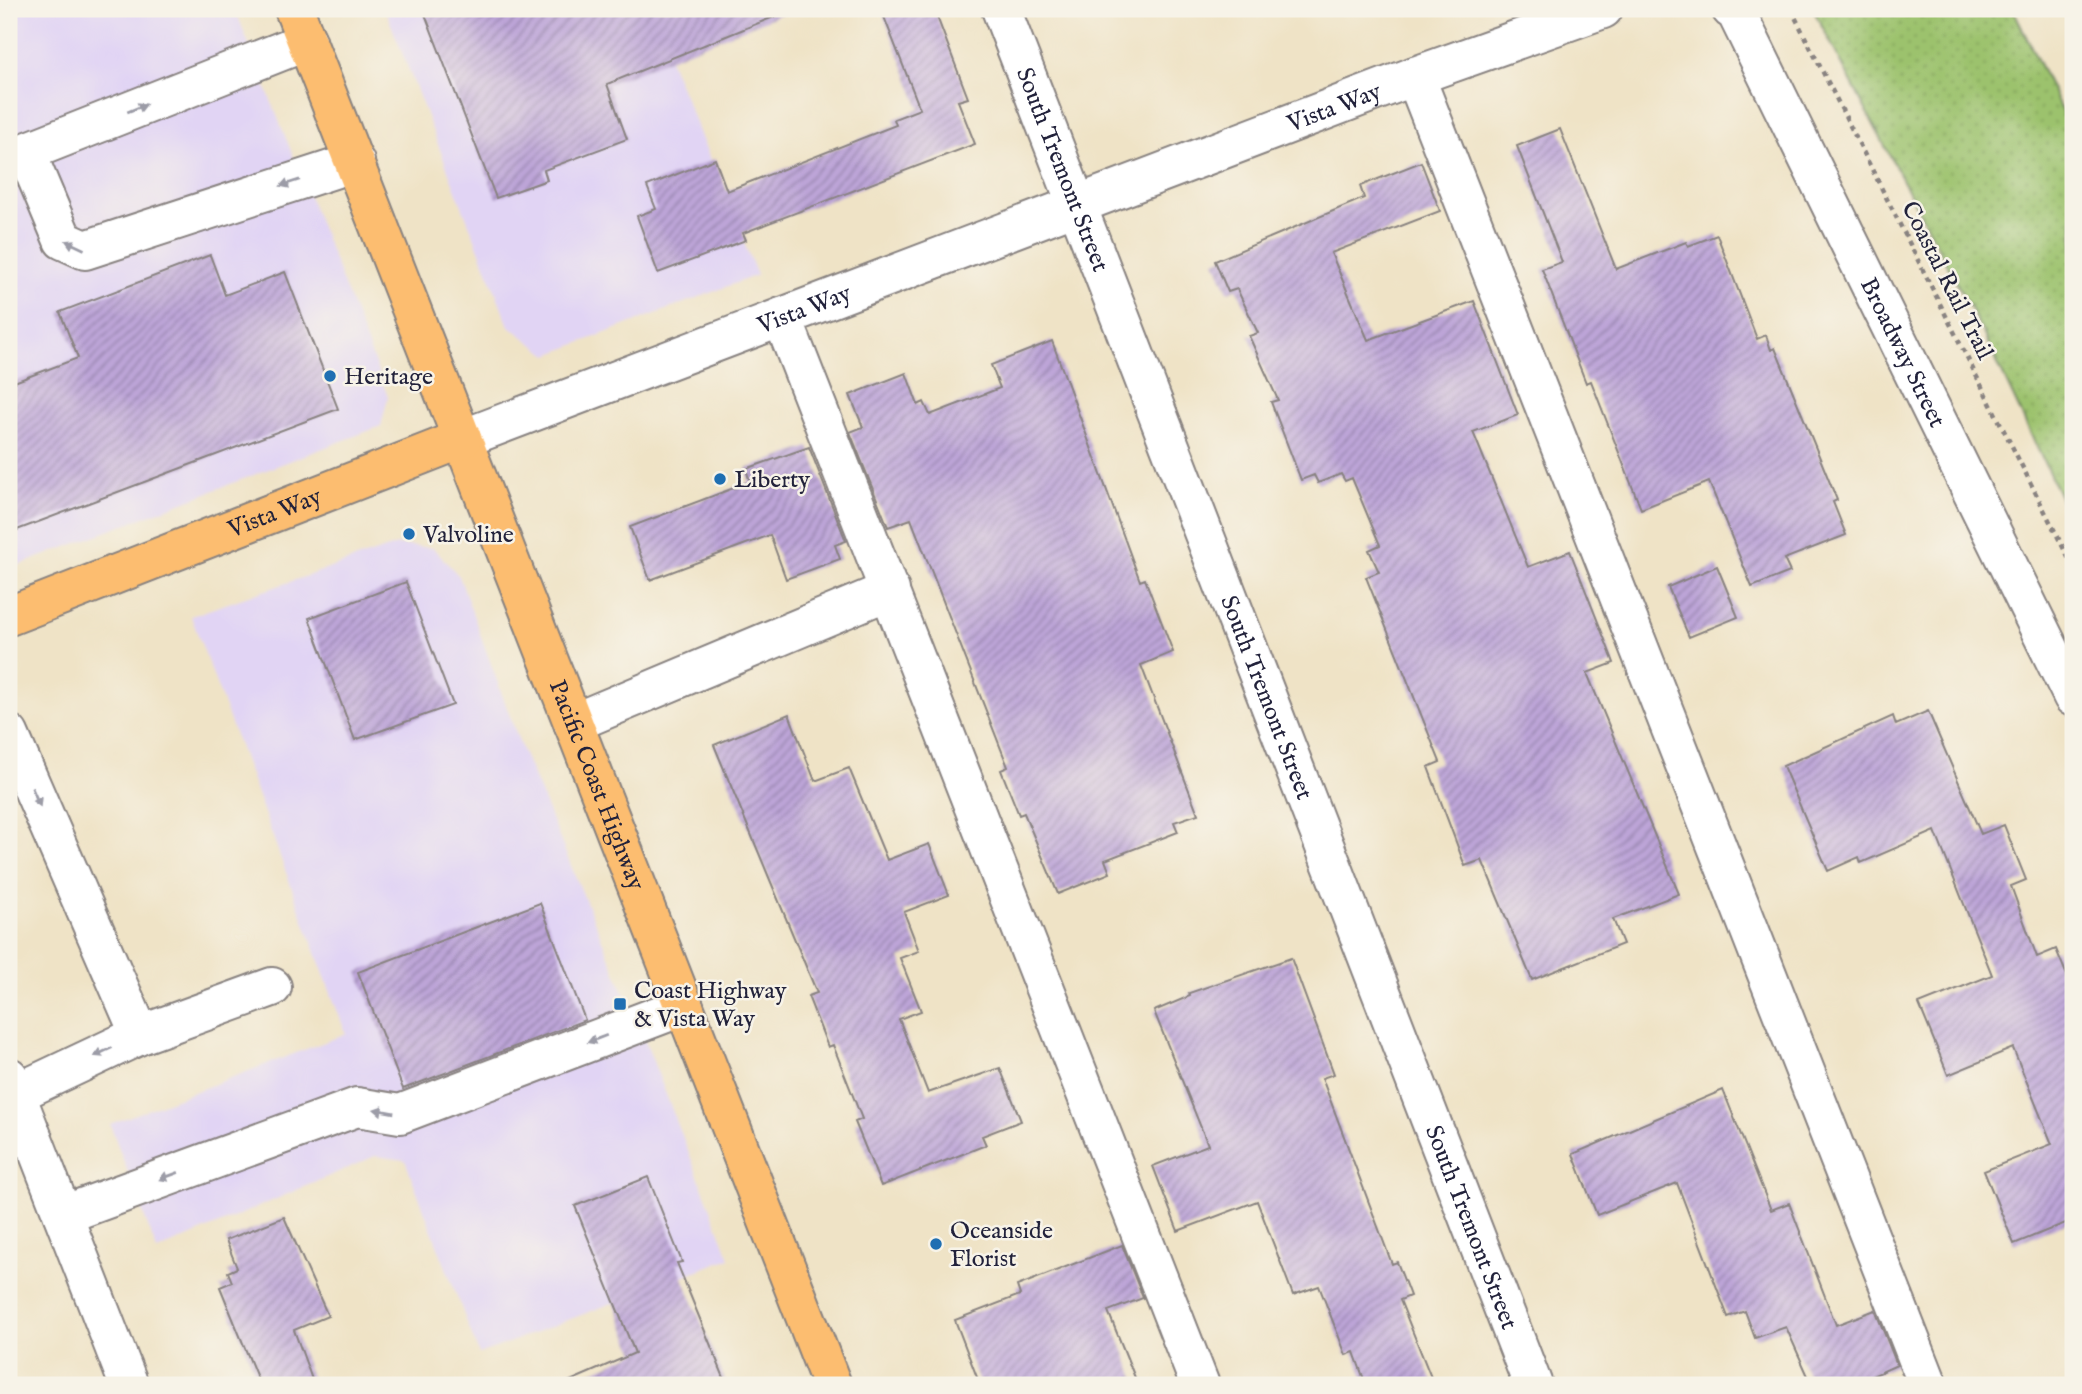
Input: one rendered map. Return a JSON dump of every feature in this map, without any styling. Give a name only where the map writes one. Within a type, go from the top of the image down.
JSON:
[{"type":"main road","name":"Pacific Coast Highway","points":[[301,25],[832,1385]]},
{"type":"main road","name":"Vista Way","points":[[9,615],[462,439]]},
{"type":"street","name":"South Tremont Street","points":[[1001,9],[1534,1385]]},
{"type":"street","name":"Vista Way","points":[[462,439],[1415,76],[1603,9]]},
{"type":"street","name":"Broadway Street","points":[[1731,9],[1736,12],[2073,696]]},
{"type":"street","points":[[301,25],[17,157],[63,240],[85,250],[359,174]]},
{"type":"street","points":[[1415,76],[1928,1385]]},
{"type":"street","points":[[782,317],[1200,1385]]},
{"type":"street","points":[[573,723],[890,590]]},
{"type":"street","points":[[9,734],[140,1035]]},
{"type":"street","points":[[129,1385],[12,1086],[140,1035],[272,987]]},
{"type":"street","points":[[63,1215],[357,1107],[400,1114],[684,1006]]},
{"type":"path","name":"Coastal Rail Trail","points":[[1791,9],[2073,567]]},
{"type":"shaded area","points":[[9,9],[235,9],[388,397],[381,426],[9,569]]},
{"type":"shaded area","points":[[385,9],[649,9],[757,275],[548,355],[509,326]]},
{"type":"shaded area","points":[[397,545],[433,548],[459,576],[521,747],[649,1051],[730,1258],[479,1354],[405,1160],[375,1156],[157,1251],[110,1124],[346,1034],[191,616]]},
{"type":"green space","points":[[1813,9],[2013,9],[2073,134],[2073,524],[1986,339]]},
{"type":"building","points":[[423,9],[791,10],[607,84],[627,139],[544,170],[547,180],[496,198]]},
{"type":"building","points":[[881,9],[934,9],[968,98],[958,101],[975,144],[743,233],[746,240],[658,273],[637,216],[656,209],[647,186],[715,159],[727,191],[896,125],[894,119],[920,109]]},
{"type":"building","points":[[1560,129],[1616,269],[1686,242],[1688,246],[1717,235],[1757,339],[1766,335],[1771,350],[1775,348],[1837,500],[1833,502],[1846,535],[1784,559],[1790,572],[1752,587],[1709,482],[1641,509],[1591,381],[1586,383],[1542,269],[1562,262],[1517,146]]},
{"type":"building","points":[[1421,162],[1440,211],[1331,253],[1368,340],[1474,301],[1518,415],[1473,432],[1528,567],[1570,551],[1614,663],[1587,673],[1679,894],[1613,919],[1623,944],[1532,980],[1482,860],[1465,866],[1428,767],[1440,762],[1366,577],[1379,572],[1369,550],[1380,545],[1352,478],[1345,481],[1341,474],[1318,483],[1314,475],[1301,480],[1271,402],[1278,400],[1249,336],[1258,333],[1237,289],[1228,292],[1215,261],[1364,198],[1360,186]]},
{"type":"building","points":[[210,255],[225,295],[285,272],[338,409],[9,533],[9,384],[78,358],[60,312]]},
{"type":"building","points":[[1052,341],[1140,581],[1145,579],[1173,652],[1141,665],[1198,814],[1174,822],[1178,832],[1105,860],[1110,873],[1058,894],[1024,813],[1019,815],[1001,770],[1008,767],[911,519],[888,527],[850,432],[863,427],[850,395],[906,373],[918,405],[924,402],[930,415],[1000,388],[991,365]]},
{"type":"building","points":[[809,447],[846,541],[835,545],[840,559],[786,579],[770,535],[650,580],[630,527],[750,482],[746,469]]},
{"type":"building","points":[[1717,566],[1738,617],[1689,637],[1668,587]]},
{"type":"building","points":[[406,582],[453,705],[355,740],[309,618]]},
{"type":"building","points":[[1928,711],[1981,834],[2004,825],[2026,880],[2011,886],[2037,957],[2056,949],[2073,990],[2073,1220],[2014,1244],[1984,1171],[2052,1144],[2013,1048],[1948,1075],[1919,1004],[1992,975],[1935,831],[1861,863],[1859,857],[1828,871],[1783,766],[1893,716],[1896,725]]},
{"type":"building","points":[[789,714],[815,781],[849,768],[887,860],[929,844],[949,895],[904,912],[919,951],[900,958],[921,1011],[899,1019],[928,1093],[1000,1068],[1021,1121],[982,1136],[986,1145],[881,1186],[855,1122],[862,1119],[833,1045],[828,1047],[808,996],[817,993],[714,745]]},
{"type":"building","points":[[540,903],[585,1020],[403,1089],[358,972]]},
{"type":"building","points":[[1291,958],[1334,1074],[1322,1078],[1392,1264],[1397,1262],[1410,1296],[1400,1300],[1434,1385],[1366,1385],[1354,1352],[1346,1355],[1319,1286],[1293,1295],[1257,1201],[1178,1231],[1153,1166],[1208,1145],[1154,1011],[1190,996],[1189,993]]},
{"type":"building","points":[[1723,1090],[1771,1210],[1789,1203],[1836,1325],[1875,1310],[1897,1365],[1852,1385],[1812,1385],[1786,1327],[1755,1338],[1745,1311],[1728,1317],[1677,1183],[1597,1215],[1573,1154]]},
{"type":"building","points":[[648,1177],[682,1262],[677,1263],[727,1385],[561,1385],[635,1353],[575,1206]]},
{"type":"building","points":[[284,1217],[328,1316],[294,1330],[314,1385],[260,1385],[220,1287],[232,1282],[228,1272],[237,1268],[226,1240]]},
{"type":"building","points":[[1122,1245],[1143,1298],[1108,1311],[1138,1385],[980,1385],[955,1320],[1020,1295],[1017,1286]]},
{"type":"place","name":"Heritage","points":[[330,376]]},
{"type":"place","name":"Liberty","points":[[720,479]]},
{"type":"place","name":"Valvoline","points":[[409,534]]},
{"type":"place","name":"Coast Highway & Vista Way","points":[[620,1004]]},
{"type":"place","name":"Oceanside Florist","points":[[936,1244]]}]
